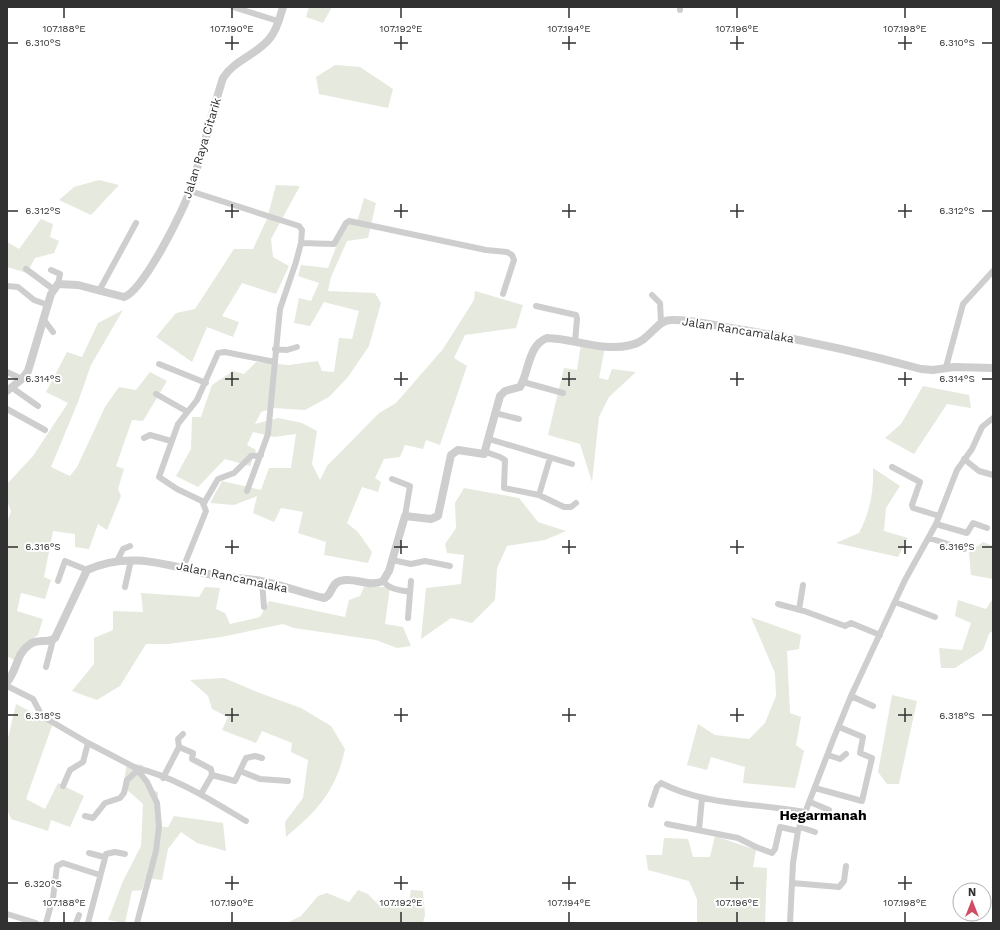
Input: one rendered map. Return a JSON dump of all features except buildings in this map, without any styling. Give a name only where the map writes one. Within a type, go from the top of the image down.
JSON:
[{"type":"street","points":[[233,7],[278,21]]},
{"type":"street","name":"Jalan Raya Citarik","points":[[56,286],[78,285],[120,297],[131,294],[153,264],[190,191],[223,78],[233,66],[252,54],[270,38],[284,7]]},
{"type":"street","points":[[190,191],[299,226],[302,230],[301,243],[280,309],[275,348],[268,434],[247,491]]},
{"type":"street","points":[[301,243],[334,244],[346,223],[349,221],[486,250],[507,252],[512,255],[514,260],[503,294]]},
{"type":"street","points":[[100,291],[136,222]]},
{"type":"street","points":[[26,269],[56,286]]},
{"type":"street","points":[[38,406],[9,389],[22,379],[28,371],[48,305],[60,274],[51,270]]},
{"type":"street","points":[[946,367],[963,304],[993,271]]},
{"type":"street","points":[[7,286],[22,289],[34,300],[48,305]]},
{"type":"street","points":[[405,516],[430,519],[438,516],[453,452],[460,450],[482,455],[486,452],[499,398],[502,393],[520,387],[523,382],[530,358],[542,340],[550,338],[610,348],[631,345],[644,340],[661,322],[660,303],[652,295]]},
{"type":"street","points":[[536,306],[576,315],[575,342]]},
{"type":"street","points":[[44,320],[53,332]]},
{"type":"street","name":"Jalan Rancamalaka","points":[[661,322],[673,320],[746,330],[875,357],[921,369],[933,370],[946,367],[993,368]]},
{"type":"street","points":[[275,348],[287,350],[296,347]]},
{"type":"street","points":[[204,503],[160,479],[159,475],[178,424],[186,411],[197,400],[206,383],[218,353],[225,352],[275,362]]},
{"type":"street","points":[[159,364],[206,383]]},
{"type":"street","points":[[7,372],[22,379]]},
{"type":"street","points":[[523,382],[563,393]]},
{"type":"street","points":[[156,394],[186,411]]},
{"type":"street","points":[[7,409],[44,430]]},
{"type":"street","points":[[495,413],[519,419]]},
{"type":"street","points":[[790,923],[793,863],[799,829],[851,696],[910,570],[936,524],[955,476],[964,459],[972,449],[982,427],[993,418]]},
{"type":"street","points":[[144,438],[150,435],[172,441]]},
{"type":"street","points":[[489,439],[572,464]]},
{"type":"street","points":[[486,452],[505,460],[504,488],[540,495],[564,507],[571,507],[576,503]]},
{"type":"street","points":[[183,568],[206,512],[204,503],[218,479],[234,473],[251,456],[260,455]]},
{"type":"street","points":[[540,495],[550,458]]},
{"type":"street","points":[[964,459],[979,471],[993,475]]},
{"type":"street","points":[[892,467],[920,482],[912,505],[913,508],[939,516]]},
{"type":"street","points":[[392,479],[410,486],[405,516],[386,578],[383,581],[387,586],[393,589],[410,592]]},
{"type":"street","points":[[936,524],[966,533],[973,523],[987,528]]},
{"type":"street","points":[[929,538],[964,549]]},
{"type":"street","points":[[118,562],[123,549],[130,546]]},
{"type":"street","points":[[125,587],[131,560]]},
{"type":"street","name":"Jalan Rancamalaka","points":[[87,570],[131,560],[152,561],[212,575],[262,581],[324,598],[328,596],[334,585],[340,581],[348,580],[366,584],[383,581]]},
{"type":"street","points":[[392,560],[411,564],[425,562],[450,566]]},
{"type":"street","points":[[46,667],[53,640],[87,570],[64,562],[58,581]]},
{"type":"street","points":[[262,581],[264,607]]},
{"type":"street","points":[[408,618],[411,581]]},
{"type":"street","points":[[799,610],[803,585]]},
{"type":"street","points":[[895,602],[935,617]]},
{"type":"street","points":[[778,604],[846,626],[851,623],[880,636]]},
{"type":"street","points":[[7,682],[21,653],[27,646],[36,641],[53,640]]},
{"type":"street","points":[[7,686],[33,699],[42,716],[88,743],[137,770],[163,778],[201,794],[246,821]]},
{"type":"street","points":[[851,696],[873,706]]},
{"type":"street","points":[[815,788],[862,802],[872,758],[860,754],[863,737],[839,727]]},
{"type":"street","points":[[163,778],[179,747],[178,739],[183,734]]},
{"type":"street","points":[[63,786],[70,770],[83,762],[88,743]]},
{"type":"street","points":[[179,747],[193,753],[192,759],[211,769],[212,775],[201,794]]},
{"type":"street","points":[[828,755],[840,759],[846,754]]},
{"type":"street","points":[[212,775],[235,781],[246,758],[255,756],[262,758]]},
{"type":"street","points":[[85,816],[93,818],[105,803],[120,798],[124,793],[127,780],[137,770]]},
{"type":"street","points":[[137,770],[147,782],[157,803],[159,826],[156,851],[137,923]]},
{"type":"street","points":[[240,771],[260,779],[288,781]]},
{"type":"street","points":[[651,804],[660,783],[674,790],[702,798],[805,812]]},
{"type":"street","points":[[699,830],[702,798]]},
{"type":"street","points":[[810,802],[829,810]]},
{"type":"street","points":[[667,824],[738,838],[756,848],[772,852],[775,849],[780,827],[815,832]]},
{"type":"street","points":[[88,923],[104,857],[106,854],[112,852],[125,854]]},
{"type":"street","points":[[89,853],[104,857]]},
{"type":"street","points":[[46,923],[53,898],[57,866],[63,863],[100,875]]},
{"type":"street","points":[[792,883],[839,887],[844,881],[846,866]]},
{"type":"street","points":[[7,914],[36,923]]},
{"type":"street","points":[[76,923],[79,915]]},
{"type":"shaded area","points":[[309,7],[332,7],[323,23],[306,17]]},
{"type":"shaded area","points":[[335,65],[360,67],[393,89],[388,108],[319,94],[316,77]]},
{"type":"shaded area","points":[[99,180],[119,185],[91,215],[59,200],[74,187]]},
{"type":"shaded area","points":[[276,185],[300,186],[271,239],[273,257],[289,266],[276,294],[242,283],[222,316],[239,322],[233,337],[207,327],[192,362],[156,337],[176,313],[195,309],[234,249],[253,249],[267,219]]},
{"type":"shaded area","points":[[364,198],[376,203],[368,238],[347,241],[331,277],[328,291],[375,293],[381,303],[369,346],[348,377],[329,397],[305,410],[273,408],[261,412],[255,424],[278,418],[302,423],[317,431],[312,464],[320,480],[327,466],[379,413],[396,403],[443,349],[474,300],[475,291],[523,305],[516,328],[465,335],[454,358],[467,366],[440,445],[426,440],[423,449],[405,445],[400,457],[384,459],[375,478],[381,482],[378,492],[362,487],[347,523],[358,532],[372,552],[368,563],[324,555],[326,542],[298,533],[303,512],[281,508],[274,522],[253,513],[257,496],[234,505],[210,503],[222,481],[261,490],[269,468],[291,468],[296,434],[274,437],[253,432],[247,445],[256,450],[250,466],[225,459],[198,487],[176,476],[191,449],[192,417],[201,417],[212,385],[233,371],[244,374],[256,362],[289,365],[318,361],[322,371],[334,372],[339,338],[352,339],[359,311],[324,302],[310,326],[294,323],[299,298],[311,301],[319,283],[298,276],[301,265],[328,268],[344,226],[357,222]]},
{"type":"shaded area","points":[[41,219],[53,224],[50,237],[59,241],[54,253],[35,258],[27,273],[7,267],[7,242],[19,249]]},
{"type":"shaded area","points":[[123,310],[91,365],[78,402],[51,467],[70,476],[77,467],[105,407],[119,387],[136,390],[150,372],[167,381],[143,421],[132,420],[116,466],[124,469],[118,489],[121,496],[107,530],[98,524],[89,549],[75,547],[75,534],[53,531],[44,577],[51,580],[45,599],[21,593],[17,611],[43,619],[38,635],[25,644],[14,660],[7,656],[7,523],[11,511],[7,501],[7,484],[33,456],[68,403],[46,392],[67,352],[82,357],[98,323]]},
{"type":"shaded area","points":[[581,344],[605,347],[599,378],[608,380],[612,369],[636,372],[609,397],[599,417],[592,482],[580,444],[548,435],[564,368],[577,370]]},
{"type":"shaded area","points":[[923,386],[969,395],[971,408],[947,404],[914,454],[885,438],[901,424]]},
{"type":"shaded area","points":[[873,468],[900,486],[886,508],[884,531],[908,538],[898,557],[836,543],[859,533],[866,517],[870,501],[873,485]]},
{"type":"shaded area","points":[[464,488],[519,498],[538,522],[566,531],[545,540],[507,546],[497,568],[495,600],[472,623],[451,618],[421,639],[426,588],[461,584],[464,555],[447,553],[445,544],[456,528],[455,503]]},
{"type":"shaded area","points":[[983,542],[993,546],[993,579],[971,575],[969,552]]},
{"type":"shaded area","points":[[205,587],[220,588],[216,609],[225,613],[230,624],[260,617],[269,601],[345,617],[349,600],[360,596],[364,587],[390,587],[385,624],[403,627],[411,646],[397,648],[376,640],[294,628],[283,624],[221,637],[168,644],[146,644],[120,686],[97,700],[72,691],[94,664],[94,638],[113,630],[113,611],[143,612],[141,593],[199,597]]},
{"type":"shaded area","points":[[958,600],[986,609],[991,601],[993,601],[993,630],[989,634],[983,650],[955,668],[941,668],[939,648],[962,650],[971,623],[955,616]]},
{"type":"shaded area","points":[[751,617],[801,635],[799,649],[787,651],[790,713],[801,717],[796,745],[804,751],[795,788],[743,783],[745,767],[711,757],[707,770],[687,765],[698,724],[715,735],[749,739],[765,723],[776,696],[775,673]]},
{"type":"shaded area","points":[[224,678],[301,708],[331,726],[345,749],[336,777],[324,799],[307,818],[286,837],[285,822],[303,798],[308,760],[291,752],[292,743],[262,731],[256,743],[222,730],[228,717],[212,709],[208,696],[190,680]]},
{"type":"shaded area","points":[[892,695],[917,701],[899,784],[887,784],[878,772]]},
{"type":"shaded area","points":[[16,704],[53,723],[26,799],[45,809],[58,783],[84,796],[70,827],[51,820],[48,831],[11,819],[7,809],[7,742]]},
{"type":"shaded area","points":[[127,763],[143,765],[147,788],[158,792],[157,827],[168,827],[174,816],[223,823],[226,851],[197,843],[181,832],[168,849],[162,880],[146,878],[142,890],[132,891],[125,923],[108,920],[123,881],[141,846],[143,804],[123,786]]},
{"type":"shaded area","points":[[715,836],[756,850],[753,867],[767,868],[765,923],[697,923],[697,899],[689,881],[648,870],[646,855],[662,855],[664,838],[688,839],[693,857],[710,857]]},
{"type":"shaded area","points":[[358,890],[368,894],[379,905],[400,907],[409,901],[411,890],[423,891],[425,915],[423,923],[287,923],[301,916],[318,896],[327,893],[349,902]]},
{"type":"district","name":"Hegarmanah","points":[[823,815]]}]
